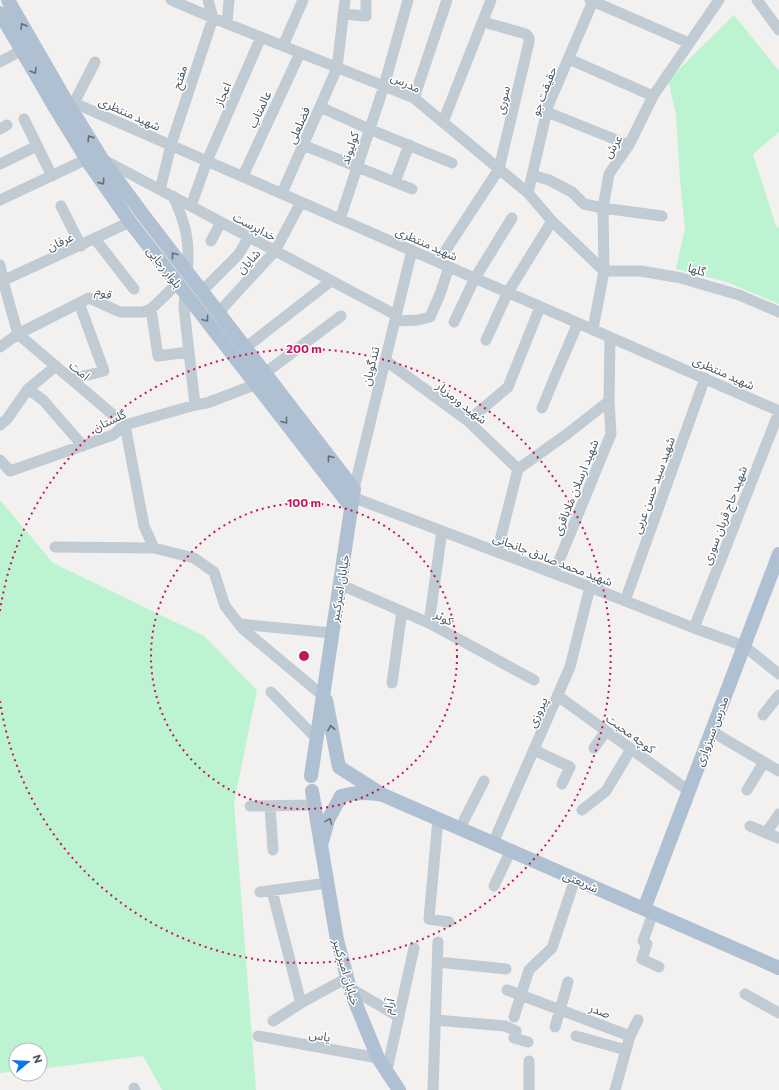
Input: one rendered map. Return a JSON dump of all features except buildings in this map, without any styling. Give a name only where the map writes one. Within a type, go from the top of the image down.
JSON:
[{"type":"main road","name":"بلوار رجایی","points":[[8,0],[70,101],[102,159],[245,348],[261,379],[352,498]]},
{"type":"main road","name":"بلوار رجایی","points":[[0,13],[87,160],[130,222],[181,287],[261,379],[352,498]]},
{"type":"main road","points":[[117,204],[129,196]]},
{"type":"main road","name":"خیابان امیرکبیر","points":[[311,776],[352,498]]},
{"type":"main road","name":"مدرس سبزواری","points":[[648,911],[711,731],[779,554]]},
{"type":"main road","points":[[321,845],[328,820],[346,788],[347,778],[343,770],[339,767],[323,691]]},
{"type":"main road","points":[[325,764],[330,764],[339,767],[383,795],[369,792],[355,792],[328,801],[319,798],[312,791],[310,781],[311,776],[316,768],[325,764]]},
{"type":"main road","name":"خیابان امیرکبیر","points":[[312,791],[337,940],[349,983],[378,1058],[399,1090]]},
{"type":"main road","name":"شریعتی","points":[[383,795],[779,968]]},
{"type":"street","name":"مدرس","points":[[172,0],[227,24],[414,98],[528,193],[552,221],[604,271]]},
{"type":"street","points":[[208,0],[213,18]]},
{"type":"street","points":[[227,24],[229,0]]},
{"type":"street","points":[[283,46],[303,0]]},
{"type":"street","name":"فضلعلی","points":[[282,194],[337,68],[345,0]]},
{"type":"street","points":[[343,14],[366,16],[366,0]]},
{"type":"street","name":"کولیوند","points":[[340,219],[384,86],[408,0]]},
{"type":"street","points":[[414,98],[447,0]]},
{"type":"street","points":[[443,122],[492,0]]},
{"type":"street","name":"عرش","points":[[594,329],[604,271],[603,208],[609,174],[629,145],[653,96],[719,0]]},
{"type":"street","points":[[757,0],[779,30]]},
{"type":"street","points":[[591,1],[689,44]]},
{"type":"street","name":"حقیقت جو","points":[[528,193],[547,112],[591,1]]},
{"type":"street","name":"مفتح","points":[[160,190],[171,145],[213,18]]},
{"type":"street","name":"سوری","points":[[438,262],[499,169],[529,42],[529,38],[526,34],[484,22]]},
{"type":"street","name":"اعجاز","points":[[191,206],[207,161],[261,37]]},
{"type":"street","points":[[0,62],[22,50]]},
{"type":"street","name":"عالمتاب","points":[[243,176],[300,53]]},
{"type":"street","points":[[569,59],[653,96]]},
{"type":"street","points":[[70,101],[95,62]]},
{"type":"street","name":"شهید منتظری","points":[[70,101],[779,411]]},
{"type":"street","points":[[320,107],[452,163]]},
{"type":"street","points":[[547,112],[629,145]]},
{"type":"street","points":[[24,120],[52,176]]},
{"type":"street","points":[[303,145],[412,189]]},
{"type":"street","points":[[395,182],[409,145]]},
{"type":"street","points":[[0,164],[37,146]]},
{"type":"street","name":"خداپرست","points":[[102,159],[331,281],[396,318]]},
{"type":"street","points":[[0,200],[87,160]]},
{"type":"street","points":[[532,175],[549,180],[572,192],[584,204],[662,216]]},
{"type":"street","points":[[173,196],[182,217],[187,235],[189,257],[187,272]]},
{"type":"street","name":"شایان","points":[[218,313],[275,251],[302,202]]},
{"type":"street","points":[[61,206],[81,246]]},
{"type":"street","points":[[454,322],[476,278],[512,218]]},
{"type":"street","points":[[486,340],[508,292],[552,221]]},
{"type":"street","name":"عرفان","points":[[2,282],[130,222]]},
{"type":"street","points":[[211,241],[221,222]]},
{"type":"street","points":[[202,291],[238,255],[249,237]]},
{"type":"street","points":[[95,239],[134,289]]},
{"type":"street","name":"تندگویان","points":[[352,498],[412,250]]},
{"type":"street","points":[[0,265],[2,282],[18,334],[0,346]]},
{"type":"street","points":[[396,318],[418,320],[430,317],[449,267]]},
{"type":"street","name":"گلها","points":[[604,271],[642,271],[681,278],[739,295],[779,312]]},
{"type":"street","points":[[245,348],[331,281]]},
{"type":"street","points":[[189,352],[158,356],[151,309],[181,287],[184,308],[189,352],[195,405]]},
{"type":"street","name":"قوم","points":[[18,334],[89,298],[120,312],[143,312],[151,309]]},
{"type":"street","points":[[72,380],[104,371],[79,303]]},
{"type":"street","points":[[468,421],[508,387],[540,307]]},
{"type":"street","name":"گلستان","points":[[0,460],[10,471],[113,435],[125,425],[207,403],[261,379],[341,316]]},
{"type":"street","points":[[542,408],[578,323]]},
{"type":"street","name":"امت","points":[[18,334],[125,425]]},
{"type":"street","name":"شهید ارسلان ملاباقری","points":[[554,573],[611,434],[609,401],[610,337]]},
{"type":"street","name":"شهید ورمزیار","points":[[385,360],[468,421],[518,469]]},
{"type":"street","points":[[0,425],[7,419],[28,389],[56,366]]},
{"type":"street","name":"شهید سید حسن عربی","points":[[625,601],[705,378]]},
{"type":"street","points":[[28,389],[43,400],[83,446]]},
{"type":"street","points":[[497,552],[518,469],[567,434],[609,401]]},
{"type":"street","name":"شهید حاج قربان سوری","points":[[694,628],[779,411]]},
{"type":"street","points":[[125,425],[144,526],[154,548]]},
{"type":"street","name":"شهید محمد صادق جانجانی","points":[[352,498],[744,646],[779,674]]},
{"type":"street","points":[[429,623],[442,531]]},
{"type":"street","points":[[55,547],[154,548],[194,558],[214,572],[225,606],[243,629],[323,691]]},
{"type":"street","name":"کوثر","points":[[339,584],[429,623],[534,680]]},
{"type":"street","name":"پیروزی","points":[[493,843],[570,667],[590,587]]},
{"type":"street","points":[[392,683],[402,611]]},
{"type":"street","points":[[239,624],[332,633]]},
{"type":"street","points":[[271,692],[316,739]]},
{"type":"street","points":[[763,715],[779,695]]},
{"type":"street","name":"کوچه محبت","points":[[558,696],[689,791]]},
{"type":"street","points":[[711,731],[779,771]]},
{"type":"street","points":[[594,748],[606,732]]},
{"type":"street","points":[[582,810],[606,791],[631,749]]},
{"type":"street","points":[[534,750],[570,767],[562,784]]},
{"type":"street","points":[[747,790],[764,762]]},
{"type":"street","points":[[460,828],[484,781]]},
{"type":"street","points":[[250,806],[315,805]]},
{"type":"street","points":[[270,806],[273,850]]},
{"type":"street","points":[[766,833],[779,814]]},
{"type":"street","points":[[438,819],[429,919],[449,922]]},
{"type":"street","points":[[750,826],[779,838]]},
{"type":"street","points":[[494,886],[510,850]]},
{"type":"street","points":[[514,1017],[529,970],[552,948],[575,879]]},
{"type":"street","points":[[260,892],[328,883]]},
{"type":"street","points":[[272,890],[301,1003]]},
{"type":"street","points":[[648,911],[642,941],[646,944],[642,959],[660,967]]},
{"type":"street","points":[[434,1090],[438,942]]},
{"type":"street","name":"آرام","points":[[387,1070],[414,948]]},
{"type":"street","points":[[438,962],[506,969]]},
{"type":"street","points":[[555,1027],[568,982]]},
{"type":"street","points":[[273,1021],[301,1003],[349,983],[399,1017]]},
{"type":"street","name":"صدر","points":[[507,990],[630,1036]]},
{"type":"street","points":[[745,994],[779,1013]]},
{"type":"street","points":[[436,1020],[505,1026],[516,1032],[514,1038],[528,1042]]},
{"type":"street","points":[[615,1090],[630,1036],[638,1020]]},
{"type":"street","name":"یاس","points":[[258,1036],[378,1058]]},
{"type":"street","points":[[576,1036],[599,1044],[626,1050]]},
{"type":"street","points":[[529,1061],[529,1090]]},
{"type":"green space","points":[[734,15],[779,71],[779,132],[753,154],[776,226],[779,228],[779,304],[727,282],[676,269],[685,228],[680,181],[676,114],[668,80]]},
{"type":"green space","points":[[0,500],[53,563],[204,636],[257,690],[234,803],[256,1090],[162,1090],[143,1056],[48,1068],[48,1042],[8,1042],[8,1072],[0,1073]]}]
